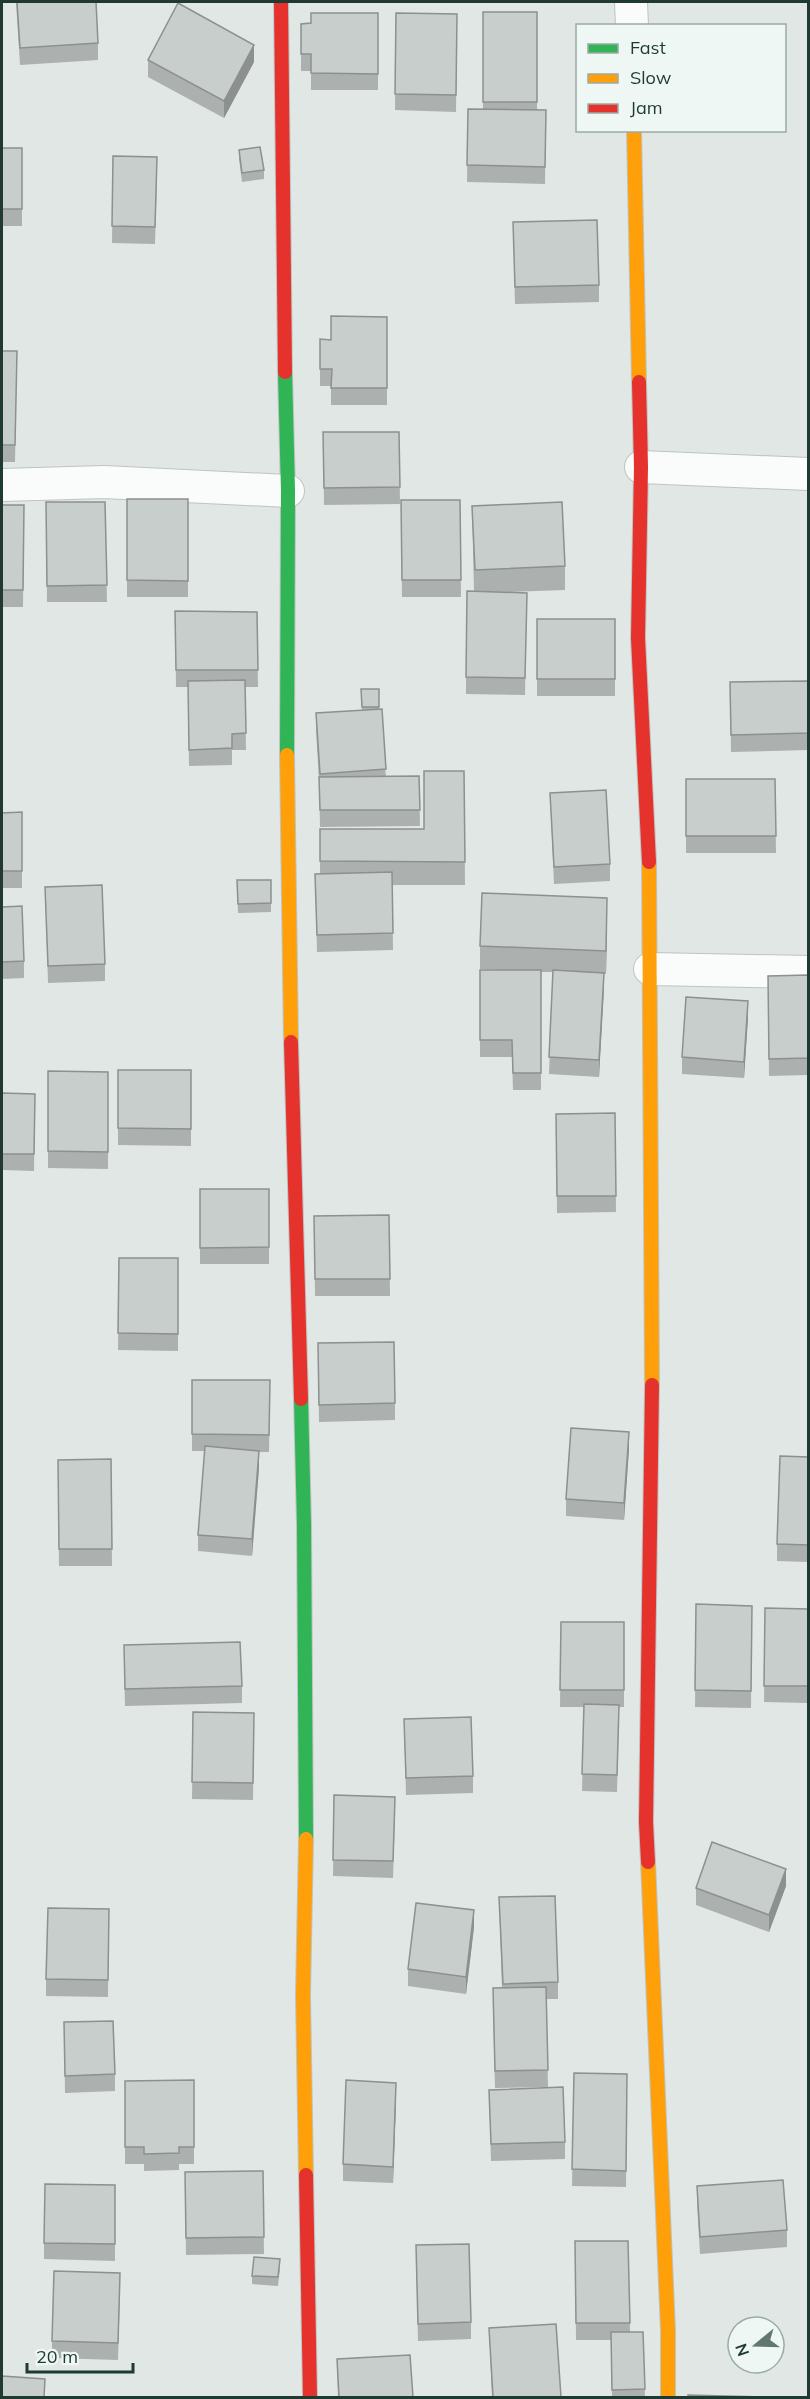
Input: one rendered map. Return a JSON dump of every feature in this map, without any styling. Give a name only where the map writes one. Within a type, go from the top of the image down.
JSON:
[{"type":"street","points":[[281,2],[282,217],[288,491],[287,780],[304,1525],[306,1864],[303,1995],[310,2397]]},
{"type":"street","points":[[631,2],[632,24]]},
{"type":"street","points":[[634,132],[641,467],[638,638],[649,862],[650,969],[652,1476],[646,1822],[668,2331],[668,2397]]},
{"type":"street","points":[[641,467],[808,474]]},
{"type":"street","points":[[2,485],[104,482],[288,491]]},
{"type":"street","points":[[650,969],[808,972]]},
{"type":"building","points":[[17,2],[96,2],[98,43],[20,48]]},
{"type":"building","points":[[178,3],[254,45],[224,101],[148,60]]},
{"type":"building","points":[[483,12],[537,12],[537,102],[483,102]]},
{"type":"building","points":[[311,13],[378,13],[378,74],[311,73],[311,54],[301,54],[301,24],[311,23]]},
{"type":"building","points":[[396,13],[457,14],[456,95],[395,94]]},
{"type":"building","points":[[468,109],[546,110],[545,167],[467,165]]},
{"type":"building","points":[[260,147],[264,170],[242,173],[239,150]]},
{"type":"building","points":[[2,148],[22,148],[22,209],[2,209]]},
{"type":"building","points":[[113,156],[157,157],[155,227],[112,226]]},
{"type":"building","points":[[597,220],[599,285],[515,287],[513,222]]},
{"type":"building","points":[[331,316],[387,317],[387,388],[331,388],[332,369],[320,369],[320,339],[331,340]]},
{"type":"building","points":[[2,351],[17,351],[15,445],[2,445]]},
{"type":"building","points":[[323,432],[399,432],[400,487],[324,488]]},
{"type":"building","points":[[127,499],[188,499],[188,581],[127,580]]},
{"type":"building","points":[[401,500],[460,500],[461,580],[402,580]]},
{"type":"building","points":[[46,502],[105,502],[107,585],[47,586]]},
{"type":"building","points":[[562,502],[565,566],[475,570],[472,506]]},
{"type":"building","points":[[2,505],[24,505],[23,590],[2,590]]},
{"type":"building","points":[[467,591],[527,593],[525,678],[466,677]]},
{"type":"building","points":[[175,611],[257,612],[258,670],[176,670]]},
{"type":"building","points":[[537,619],[615,619],[615,679],[537,679]]},
{"type":"building","points":[[245,680],[246,733],[232,734],[232,748],[189,750],[188,681]]},
{"type":"building","points":[[808,681],[808,733],[731,735],[730,682]]},
{"type":"building","points":[[361,689],[379,689],[379,707],[362,707]]},
{"type":"building","points":[[382,709],[386,769],[320,774],[316,713]]},
{"type":"building","points":[[424,771],[464,771],[465,862],[320,861],[320,829],[424,829]]},
{"type":"building","points":[[419,776],[420,810],[320,810],[319,777]]},
{"type":"building","points":[[686,779],[775,779],[776,836],[686,836]]},
{"type":"building","points":[[606,790],[610,864],[554,867],[550,793]]},
{"type":"building","points":[[22,812],[22,871],[2,871],[2,813]]},
{"type":"building","points":[[392,872],[393,933],[317,935],[315,874]]},
{"type":"building","points":[[237,880],[271,880],[271,903],[238,904]]},
{"type":"building","points":[[102,885],[105,964],[48,966],[45,887]]},
{"type":"building","points":[[482,893],[607,898],[606,951],[480,946]]},
{"type":"building","points":[[22,906],[24,961],[2,962],[2,907]]},
{"type":"building","points":[[480,970],[541,970],[541,1073],[513,1073],[512,1040],[480,1040]]},
{"type":"building","points":[[553,970],[604,973],[599,1060],[549,1057]]},
{"type":"building","points":[[808,975],[808,1058],[769,1059],[768,976]]},
{"type":"building","points":[[686,997],[748,1001],[744,1062],[682,1057]]},
{"type":"building","points":[[118,1070],[191,1070],[191,1129],[118,1128]]},
{"type":"building","points":[[48,1071],[108,1072],[108,1152],[48,1151]]},
{"type":"building","points":[[2,1093],[35,1094],[34,1154],[2,1154]]},
{"type":"building","points":[[615,1113],[616,1196],[557,1196],[556,1114]]},
{"type":"building","points":[[200,1189],[269,1189],[269,1247],[200,1248]]},
{"type":"building","points":[[389,1215],[390,1279],[315,1279],[314,1216]]},
{"type":"building","points":[[119,1258],[178,1258],[178,1334],[118,1333]]},
{"type":"building","points":[[394,1342],[395,1403],[319,1405],[318,1343]]},
{"type":"building","points":[[192,1380],[270,1380],[269,1435],[192,1434]]},
{"type":"building","points":[[571,1428],[629,1432],[624,1503],[566,1499]]},
{"type":"building","points":[[205,1446],[259,1451],[252,1539],[198,1535]]},
{"type":"building","points":[[780,1456],[808,1457],[808,1545],[777,1544]]},
{"type":"building","points":[[111,1459],[112,1549],[59,1549],[58,1460]]},
{"type":"building","points":[[696,1604],[752,1606],[751,1691],[695,1690]]},
{"type":"building","points":[[765,1608],[808,1609],[808,1686],[764,1686]]},
{"type":"building","points":[[561,1622],[624,1622],[624,1690],[560,1690]]},
{"type":"building","points":[[240,1642],[242,1686],[125,1689],[124,1645]]},
{"type":"building","points":[[584,1704],[619,1705],[617,1775],[582,1774]]},
{"type":"building","points":[[193,1712],[254,1713],[253,1783],[192,1782]]},
{"type":"building","points":[[471,1717],[473,1776],[406,1778],[404,1719]]},
{"type":"building","points":[[334,1795],[395,1797],[393,1861],[333,1860]]},
{"type":"building","points":[[712,1842],[786,1869],[769,1915],[696,1888]]},
{"type":"building","points":[[555,1896],[558,1982],[503,1984],[499,1897]]},
{"type":"building","points":[[416,1903],[474,1910],[466,1977],[408,1969]]},
{"type":"building","points":[[48,1908],[109,1909],[108,1980],[46,1979]]},
{"type":"building","points":[[546,1987],[548,2070],[495,2071],[493,1988]]},
{"type":"building","points":[[113,2021],[115,2074],[65,2076],[64,2022]]},
{"type":"building","points":[[574,2073],[627,2074],[626,2171],[572,2169]]},
{"type":"building","points":[[194,2080],[194,2147],[179,2147],[179,2153],[144,2154],[144,2147],[125,2147],[125,2081]]},
{"type":"building","points":[[346,2080],[396,2083],[393,2167],[343,2164]]},
{"type":"building","points":[[563,2087],[565,2142],[491,2144],[489,2090]]},
{"type":"building","points":[[263,2171],[264,2237],[186,2238],[185,2172]]},
{"type":"building","points":[[783,2180],[787,2230],[700,2237],[697,2186]]},
{"type":"building","points":[[45,2184],[115,2185],[115,2244],[44,2243]]},
{"type":"building","points":[[575,2241],[628,2241],[630,2323],[576,2323]]},
{"type":"building","points":[[469,2244],[471,2322],[418,2324],[416,2245]]},
{"type":"building","points":[[254,2257],[280,2259],[278,2277],[252,2276]]},
{"type":"building","points":[[54,2271],[120,2273],[118,2343],[52,2341]]},
{"type":"building","points":[[556,2324],[561,2397],[493,2397],[489,2328]]},
{"type":"building","points":[[611,2332],[643,2332],[645,2389],[612,2390]]},
{"type":"building","points":[[410,2355],[413,2397],[339,2397],[337,2359]]},
{"type":"building","points":[[2,2376],[45,2379],[44,2397],[2,2397]]},
{"type":"building","points":[[688,2395],[767,2397],[688,2397]]},
{"type":"traffic: fast","points":[[285,372],[288,491],[287,755]]},
{"type":"traffic: fast","points":[[301,1399],[306,1839]]},
{"type":"traffic: slow","points":[[634,132],[639,382]]},
{"type":"traffic: slow","points":[[287,755],[291,1042]]},
{"type":"traffic: slow","points":[[649,862],[652,1385]]},
{"type":"traffic: slow","points":[[306,1839],[303,1995],[306,2175]]},
{"type":"traffic: slow","points":[[648,1862],[668,2331],[668,2398]]},
{"type":"traffic: jam","points":[[281,2],[285,372]]},
{"type":"traffic: jam","points":[[639,382],[641,467],[638,638],[649,862]]},
{"type":"traffic: jam","points":[[291,1042],[301,1399]]},
{"type":"traffic: jam","points":[[648,1862],[646,1822],[652,1385]]},
{"type":"traffic: jam","points":[[306,2175],[310,2398]]}]
